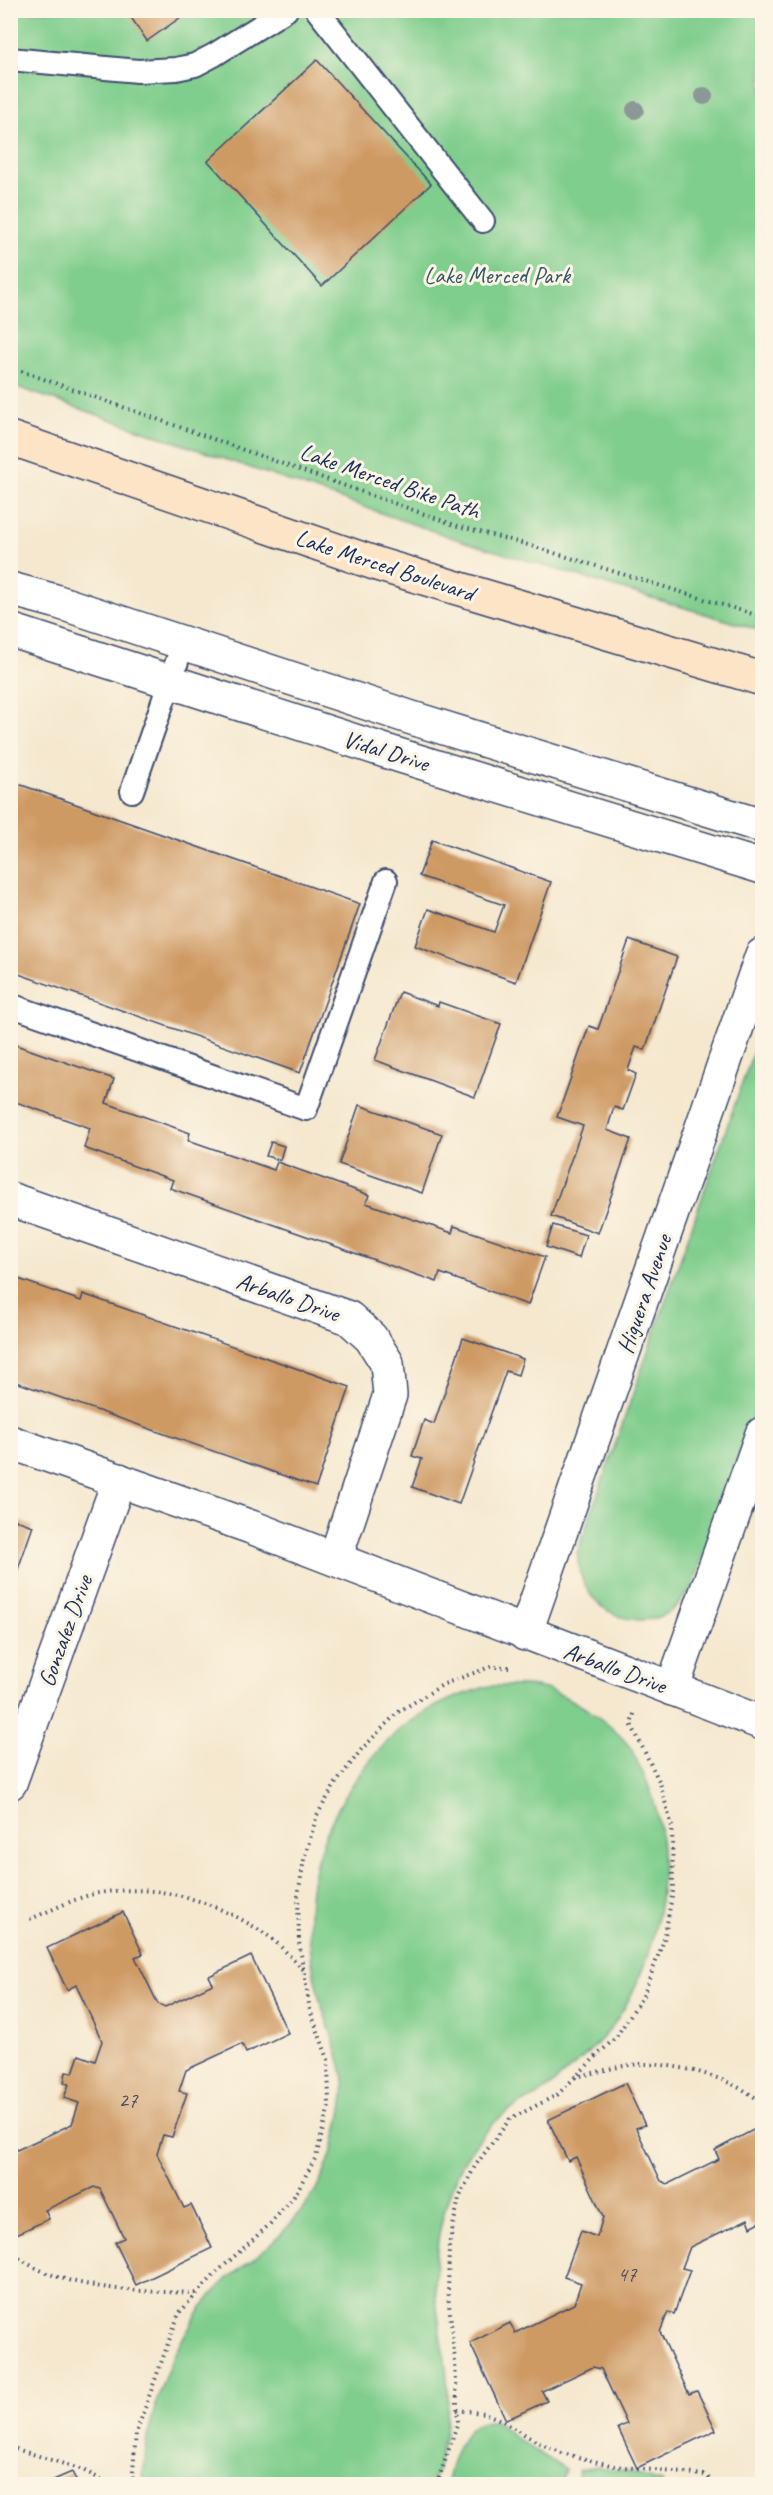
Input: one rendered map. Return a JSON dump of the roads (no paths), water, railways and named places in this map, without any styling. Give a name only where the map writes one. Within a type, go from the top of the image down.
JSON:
[{"type":"main road","name":"Lake Merced Boulevard","points":[[10,438],[380,566],[762,679]]},
{"type":"street","name":"Vidal Drive","points":[[10,589],[55,601],[412,718],[762,826]]},
{"type":"street","name":"Vidal Drive","points":[[10,630],[400,756],[762,867]]},
{"type":"street","name":"Higuera Avenue","points":[[519,1648],[762,955]]},
{"type":"street","name":"Arballo Drive","points":[[10,1200],[349,1318],[371,1338],[387,1364],[390,1395],[335,1559]]},
{"type":"street","points":[[672,1689],[762,1434]]},
{"type":"street","name":"Arballo Drive","points":[[10,1442],[335,1559],[519,1648],[672,1689],[762,1723]]},
{"type":"street","name":"Gonzalez Drive","points":[[10,1783],[119,1480]]},
{"type":"lane","points":[[10,59],[138,71],[176,69],[195,65],[214,55],[286,10]]},
{"type":"lane","points":[[317,10],[483,221]]},
{"type":"lane","points":[[132,791],[183,644]]},
{"type":"lane","points":[[10,1005],[306,1109],[386,881]]},
{"type":"park label","name":"Lake Merced Park","points":[[497,275]]}]
